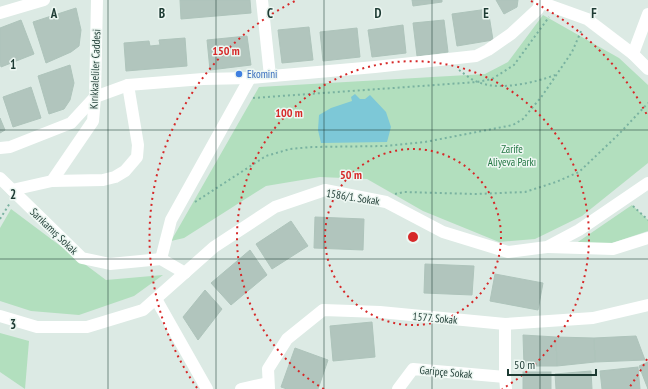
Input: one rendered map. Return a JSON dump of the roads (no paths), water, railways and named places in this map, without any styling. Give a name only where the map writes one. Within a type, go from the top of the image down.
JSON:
[{"type":"street","points":[[3,8],[44,0]]},
{"type":"street","name":"Kırıkkaleliler Caddesi","points":[[52,180],[93,121],[97,0]]},
{"type":"street","points":[[262,0],[270,76]]},
{"type":"street","points":[[0,148],[10,147],[71,123],[95,96],[128,85],[203,79],[250,78],[476,56],[488,50],[511,34],[538,9],[541,1],[587,19],[633,54],[648,69]]},
{"type":"street","points":[[633,54],[648,14]]},
{"type":"street","points":[[185,273],[161,259],[171,220],[250,78]]},
{"type":"street","points":[[14,193],[52,180],[103,180],[115,177],[125,171],[137,157],[138,145],[128,85]]},
{"type":"street","name":"Sarıkamış Sokak","points":[[0,178],[82,258],[110,264],[161,259]]},
{"type":"street","name":"1586/1. Sokak","points":[[0,316],[37,327],[87,327],[143,310],[214,247],[274,207],[325,190],[386,202],[443,232],[508,252],[547,247],[579,230],[648,183]]},
{"type":"street","points":[[547,247],[613,249],[648,238]]},
{"type":"street","points":[[156,299],[207,389]]},
{"type":"street","name":"1577. Sokak","points":[[269,386],[268,369],[287,339],[323,310],[380,312],[505,324],[593,318],[648,305]]},
{"type":"street","points":[[505,324],[505,383]]},
{"type":"street","name":"Garipçe Sokak","points":[[398,389],[413,369],[505,383]]},
{"type":"street","points":[[241,389],[269,386]]},
{"type":"water","points":[[355,94],[360,99],[365,99],[370,95],[386,112],[391,127],[387,142],[321,143],[318,130],[319,115],[331,108],[352,101],[351,97]]},
{"type":"place","name":"Ekomini","points":[[239,74]]},
{"type":"park label","name":"Zarife Aliyeva Parkı","points":[[512,155]]}]
